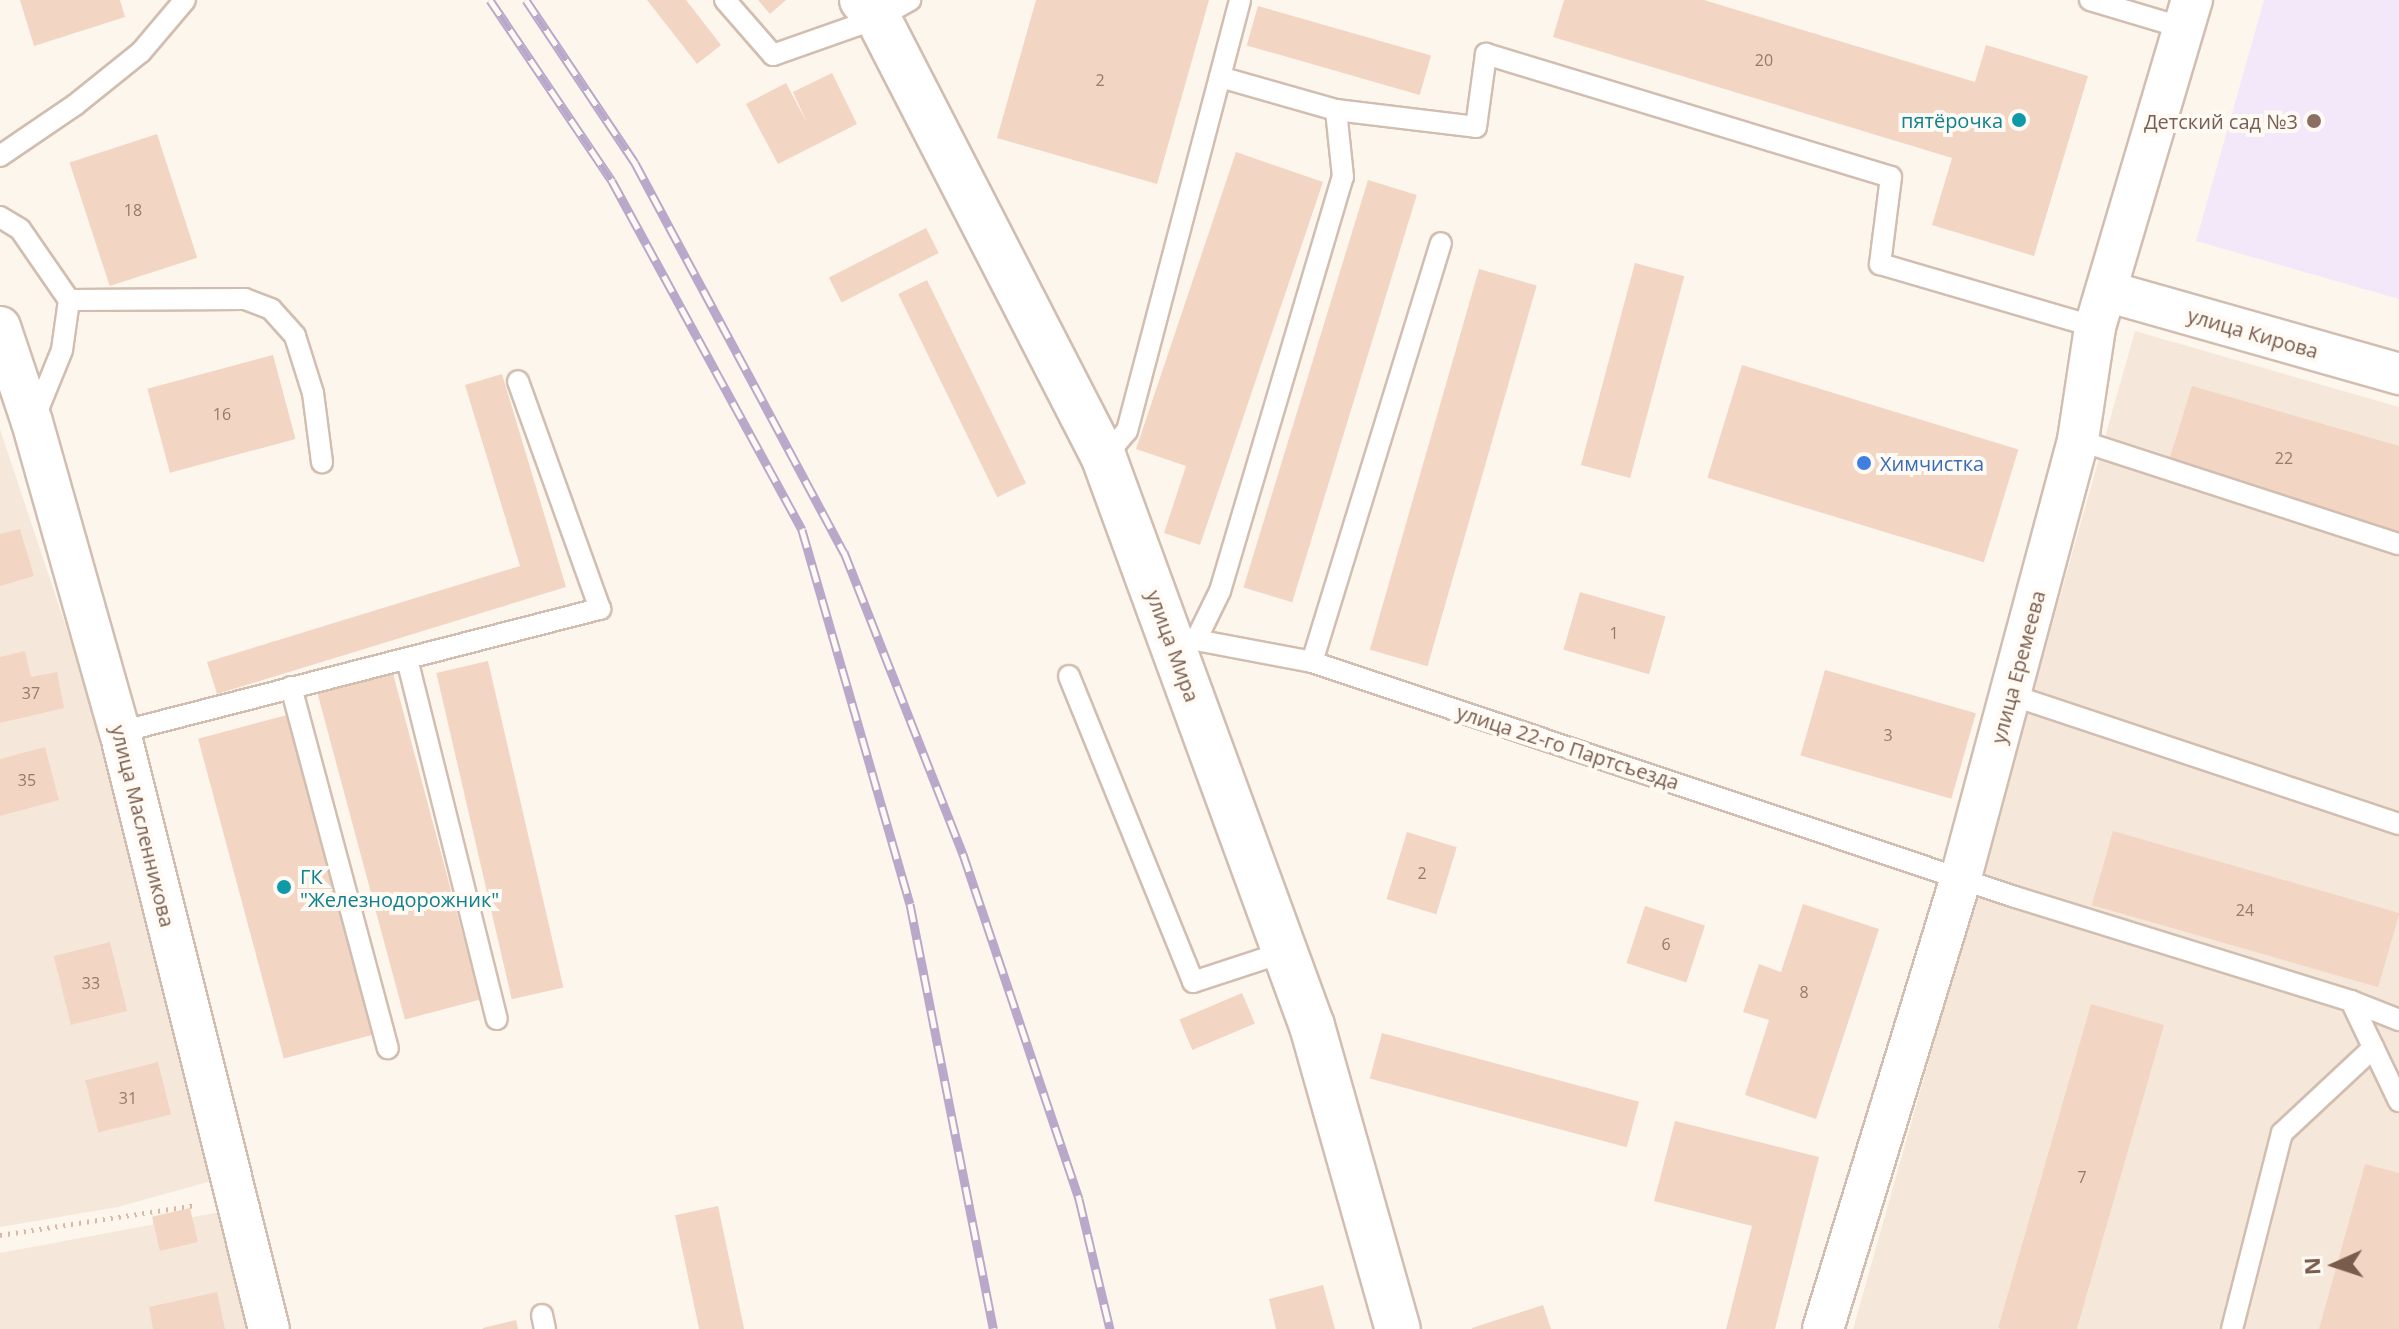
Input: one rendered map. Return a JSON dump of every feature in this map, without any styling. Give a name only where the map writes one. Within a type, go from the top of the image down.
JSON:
[{"type":"street","name":"улица Мира","points":[[884,6],[1104,458],[1183,639],[1312,1026],[1398,1329]]},
{"type":"street","name":"улица Еремеева","points":[[1823,1329],[1961,877],[2078,440],[2101,309],[2188,14]]},
{"type":"street","name":"улица Кирова","points":[[2101,309],[2399,374]]},
{"type":"street","name":"улица Масленникова","points":[[0,327],[32,422],[120,732],[269,1329]]},
{"type":"lane","points":[[0,156],[75,105],[141,52],[185,0]]},
{"type":"lane","points":[[725,0],[773,55],[884,6]]},
{"type":"lane","points":[[1104,458],[1127,431],[1240,0]]},
{"type":"lane","points":[[2090,0],[2188,14]]},
{"type":"lane","points":[[1220,77],[1336,110],[1476,127],[1486,54],[1891,177],[1880,264],[2101,309]]},
{"type":"lane","points":[[1183,639],[1220,591],[1343,177],[1336,110]]},
{"type":"lane","points":[[0,217],[20,229],[69,300],[62,350],[32,422]]},
{"type":"lane","points":[[1312,662],[1441,243]]},
{"type":"lane","points":[[69,300],[245,299],[271,309],[295,336],[313,393],[322,462]]},
{"type":"lane","points":[[120,732],[600,609],[518,381]]},
{"type":"lane","points":[[2078,440],[2399,544]]},
{"type":"lane","name":"улица 22-го Партсъезда","points":[[1183,639],[1312,662],[1961,877],[2351,1001],[2399,1020]]},
{"type":"lane","points":[[407,659],[497,1019]]},
{"type":"lane","points":[[1069,676],[1193,982],[1285,952]]},
{"type":"lane","points":[[291,687],[388,1048]]},
{"type":"lane","points":[[2011,695],[2399,824]]},
{"type":"lane","points":[[2351,1001],[2399,1101]]},
{"type":"lane","points":[[2232,1329],[2282,1133],[2373,1048]]},
{"type":"path","points":[[0,1235],[238,1199]]},
{"type":"shaded area","name":"Детский сад №3","points":[[2264,0],[2399,0],[2399,299],[2196,241]]},
{"type":"shaded area","points":[[2135,331],[2399,407],[2399,1329],[1853,1329]]},
{"type":"shaded area","points":[[0,429],[133,828],[215,1180],[118,1207],[0,1227]]},
{"type":"shaded area","points":[[231,1210],[259,1329],[0,1329],[0,1253]]},
{"type":"building","points":[[20,0],[120,0],[125,17],[34,46]]},
{"type":"building","points":[[647,0],[686,0],[721,45],[697,64]]},
{"type":"building","points":[[758,0],[786,0],[770,14]]},
{"type":"building","points":[[1036,0],[1209,0],[1157,184],[997,138]]},
{"type":"building","points":[[1564,0],[1704,0],[1975,82],[1986,45],[2088,76],[2034,256],[1932,225],[1952,158],[1553,37]]},
{"type":"building","points":[[1258,6],[1431,56],[1420,95],[1247,45]]},
{"type":"building","points":[[832,73],[857,124],[778,164],[746,104],[786,83],[807,123],[793,92]]},
{"type":"building","points":[[157,134],[197,258],[110,286],[70,162]]},
{"type":"building","points":[[1236,152],[1323,182],[1200,545],[1164,533],[1186,466],[1136,449]]},
{"type":"building","points":[[1368,180],[1417,195],[1292,602],[1243,587]]},
{"type":"building","points":[[926,228],[939,253],[842,302],[829,277]]},
{"type":"building","points":[[1635,263],[1684,276],[1630,478],[1581,465]]},
{"type":"building","points":[[1479,269],[1537,286],[1428,666],[1370,650]]},
{"type":"building","points":[[927,280],[1026,483],[997,497],[898,294]]},
{"type":"building","points":[[273,355],[296,439],[170,473],[147,389]]},
{"type":"building","name":"Химчистка","points":[[1742,365],[2018,449],[1984,562],[1708,478]]},
{"type":"building","points":[[502,374],[566,587],[217,694],[207,662],[520,566],[465,385]]},
{"type":"building","points":[[2192,386],[2399,446],[2399,532],[2166,470]]},
{"type":"building","points":[[20,529],[34,576],[0,586],[0,534]]},
{"type":"building","points":[[1580,592],[1666,617],[1649,674],[1563,650]]},
{"type":"building","points":[[25,651],[31,677],[57,672],[64,708],[0,723],[0,657]]},
{"type":"building","points":[[488,661],[563,987],[512,999],[436,673]]},
{"type":"building","points":[[392,670],[480,999],[405,1020],[317,690]]},
{"type":"building","points":[[1825,670],[1976,713],[1951,799],[1800,756]]},
{"type":"building","name":"ГК \"Железнодорожник\"","points":[[287,715],[373,1035],[284,1059],[198,739]]},
{"type":"building","points":[[45,747],[59,800],[0,816],[0,759]]},
{"type":"building","points":[[2113,831],[2399,913],[2378,987],[2092,905]]},
{"type":"building","points":[[1407,832],[1457,847],[1436,914],[1387,899]]},
{"type":"building","points":[[1803,904],[1879,929],[1816,1119],[1745,1095],[1769,1020],[1743,1012],[1759,964],[1781,972]]},
{"type":"building","points":[[1645,906],[1705,925],[1686,983],[1626,963]]},
{"type":"building","points":[[110,942],[127,1011],[71,1025],[54,956]]},
{"type":"building","points":[[1242,993],[1255,1023],[1192,1050],[1179,1020]]},
{"type":"building","points":[[2091,1004],[2164,1025],[2077,1329],[1998,1328]]},
{"type":"building","points":[[1382,1033],[1639,1102],[1627,1147],[1370,1078]]},
{"type":"building","points":[[158,1062],[171,1114],[98,1133],[85,1080]]},
{"type":"building","points":[[1675,1121],[1819,1157],[1775,1329],[1726,1329],[1752,1226],[1654,1201]]},
{"type":"building","points":[[2365,1164],[2399,1173],[2399,1329],[2319,1329]]},
{"type":"building","points":[[718,1206],[744,1329],[699,1329],[675,1215]]},
{"type":"building","points":[[190,1208],[198,1242],[160,1251],[152,1217]]},
{"type":"building","points":[[1323,1285],[1335,1329],[1276,1329],[1269,1299]]},
{"type":"building","points":[[217,1292],[225,1329],[153,1329],[149,1307]]},
{"type":"building","points":[[1543,1305],[1551,1329],[1472,1329],[1472,1328]]},
{"type":"building","points":[[516,1320],[518,1329],[483,1329],[483,1328]]},
{"type":"railway","points":[[490,0],[612,181],[802,530],[910,904],[993,1329]]},
{"type":"railway","points":[[526,0],[635,163],[844,552],[963,854],[1079,1199],[1110,1329]]},
{"type":"place","name":"пятёрочка","points":[[2019,120]]},
{"type":"place","name":"Детский сад №3","points":[[2314,121]]},
{"type":"place","name":"Химчистка","points":[[1864,463]]},
{"type":"place","name":"ГК \"Железнодорожник\"","points":[[284,887]]}]
